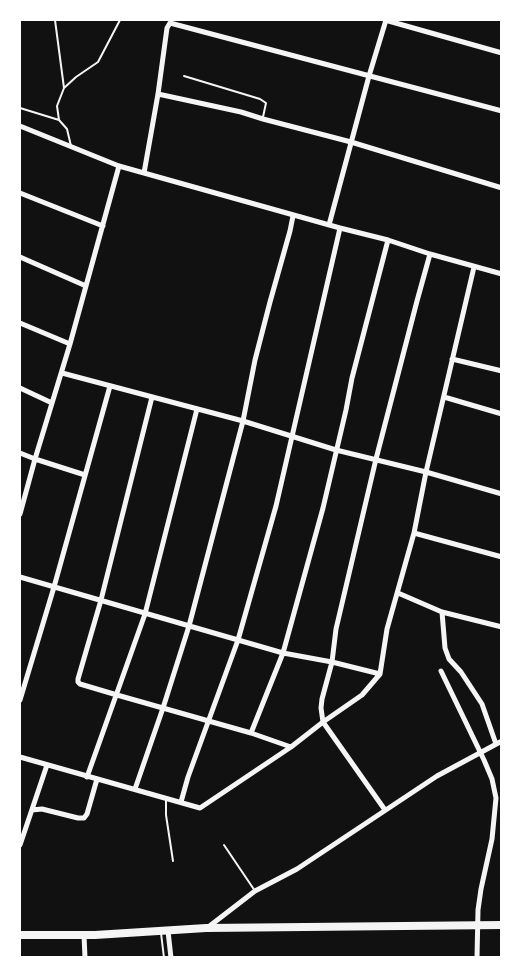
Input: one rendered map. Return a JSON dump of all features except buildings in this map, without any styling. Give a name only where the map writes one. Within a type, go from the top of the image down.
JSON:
[{"type":"main road","points":[[20,935],[84,935],[206,928],[501,925]]},
{"type":"street","points":[[328,225],[386,20],[501,53]]},
{"type":"street","points":[[144,173],[169,21],[501,111]]},
{"type":"street","points":[[158,94],[241,112],[351,142],[501,188]]},
{"type":"street","points":[[20,126],[119,166],[501,273]]},
{"type":"street","points":[[20,514],[62,373],[119,166]]},
{"type":"street","points":[[20,193],[103,226]]},
{"type":"street","points":[[135,789],[189,626],[243,421],[255,360],[293,216]]},
{"type":"street","points":[[181,802],[238,640],[276,506],[340,228]]},
{"type":"street","points":[[251,733],[283,653],[322,508],[357,357],[388,240]]},
{"type":"street","points":[[385,810],[323,722],[321,708],[333,662],[336,629],[376,459],[430,254]]},
{"type":"street","points":[[20,257],[86,286]]},
{"type":"street","points":[[20,757],[200,807],[291,747],[362,695],[380,674],[387,630],[414,533],[474,267]]},
{"type":"street","points":[[20,322],[70,344]]},
{"type":"street","points":[[452,359],[501,371]]},
{"type":"street","points":[[62,373],[243,421],[336,450],[426,472],[501,494]]},
{"type":"street","points":[[20,700],[110,386]]},
{"type":"street","points":[[20,388],[52,403]]},
{"type":"street","points":[[152,397],[78,682],[291,747]]},
{"type":"street","points":[[444,397],[501,414]]},
{"type":"street","points":[[87,777],[145,614],[197,409]]},
{"type":"street","points":[[20,453],[85,475]]},
{"type":"street","points":[[414,533],[501,557]]},
{"type":"street","points":[[20,577],[283,653],[380,674]]},
{"type":"street","points":[[398,593],[442,612],[501,627]]},
{"type":"street","points":[[206,928],[255,891],[297,869],[437,776],[499,742],[482,704],[461,672],[449,659],[445,648],[442,612]]},
{"type":"street","points":[[441,671],[480,752],[499,798],[478,910],[477,957]]},
{"type":"street","points":[[20,845],[47,765]]},
{"type":"street","points":[[32,810],[42,808],[84,818],[97,779]]},
{"type":"street","points":[[164,931],[171,957]]},
{"type":"street","points":[[84,935],[86,957]]},
{"type":"lane","points":[[56,20],[64,88]]},
{"type":"lane","points":[[59,120],[57,106],[64,88],[98,62],[120,20]]},
{"type":"lane","points":[[184,76],[260,99],[266,103],[262,119]]},
{"type":"lane","points":[[20,108],[59,120],[67,129],[70,146]]},
{"type":"lane","points":[[166,798],[172,861]]},
{"type":"lane","points":[[224,845],[255,891]]},
{"type":"lane","points":[[164,931],[164,957]]}]
